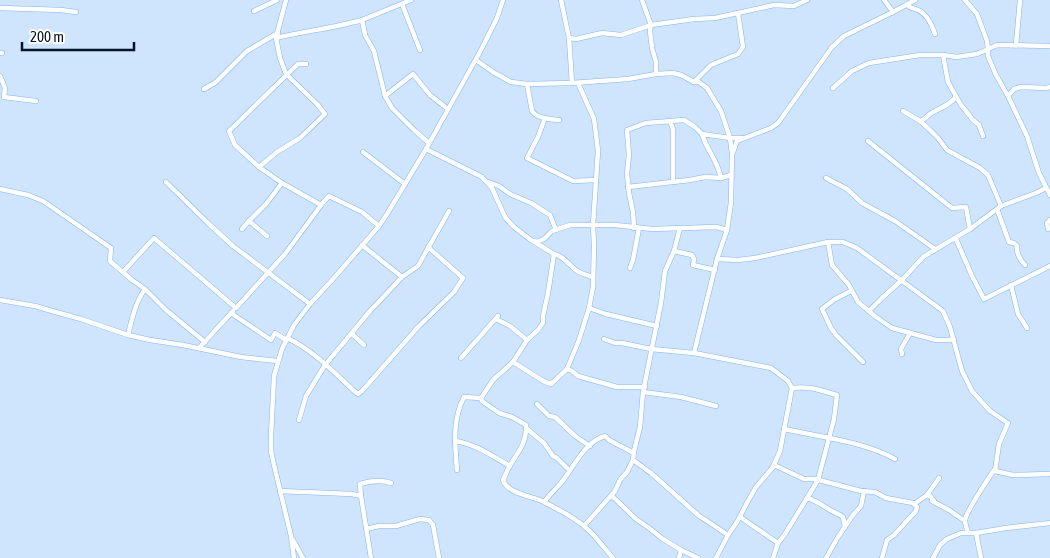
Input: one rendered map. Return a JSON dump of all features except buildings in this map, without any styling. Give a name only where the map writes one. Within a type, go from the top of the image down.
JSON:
[{"type":"street","points":[[254,11],[277,0]]},
{"type":"street","points":[[259,167],[277,152],[300,138],[324,114],[318,105],[286,74],[280,58],[276,38],[286,0]]},
{"type":"street","points":[[276,38],[345,25],[411,0]]},
{"type":"street","points":[[294,558],[291,536],[274,465],[270,436],[274,376],[277,362],[294,325],[310,304],[379,226],[426,149],[476,60],[497,18],[502,0]]},
{"type":"street","points":[[561,0],[569,38],[572,83]]},
{"type":"street","points":[[642,0],[651,25],[650,31],[656,62],[656,74]]},
{"type":"street","points":[[569,38],[602,33],[621,35],[651,25],[715,18],[774,5],[794,6],[807,0]]},
{"type":"street","points":[[884,0],[893,12]]},
{"type":"street","points":[[732,153],[736,141],[778,124],[832,47],[844,36],[915,0]]},
{"type":"street","points":[[965,0],[977,14],[987,41],[988,56],[1027,136],[1039,173],[1050,195]]},
{"type":"street","points":[[1016,45],[1020,0]]},
{"type":"street","points":[[402,4],[420,50]]},
{"type":"street","points":[[907,5],[910,8],[921,11],[929,20],[935,34]]},
{"type":"street","points":[[0,8],[76,12]]},
{"type":"street","points":[[694,82],[710,65],[738,54],[743,47],[738,13]]},
{"type":"street","points":[[362,20],[365,35],[374,52],[385,96],[392,108],[429,143]]},
{"type":"street","points":[[204,89],[216,82],[247,52],[278,33]]},
{"type":"street","points":[[833,88],[852,71],[869,63],[920,55],[957,57],[977,54],[997,45],[1050,46]]},
{"type":"street","points":[[943,55],[948,82],[954,95],[973,120],[980,125],[983,136]]},
{"type":"street","points":[[476,60],[511,82],[527,84],[578,83],[673,73],[694,82],[699,82],[707,88],[721,111],[730,138],[732,153],[731,202],[727,230],[714,270],[694,353]]},
{"type":"street","points":[[306,64],[298,64],[286,74],[229,131],[235,145],[259,167],[282,183],[321,205]]},
{"type":"street","points":[[385,96],[413,74],[430,95],[448,109]]},
{"type":"street","points":[[0,76],[5,88],[4,97],[36,101]]},
{"type":"street","points":[[513,362],[550,384],[567,369],[589,308],[593,286],[594,246],[592,225],[598,151],[594,119],[578,83]]},
{"type":"street","points":[[527,84],[532,111],[536,116],[559,120]]},
{"type":"street","points":[[1008,96],[1014,89],[1021,87],[1050,87]]},
{"type":"street","points":[[920,121],[923,121],[931,114],[951,103],[954,95]]},
{"type":"street","points":[[903,111],[920,121],[938,138],[947,150],[980,168],[988,175],[1009,242],[1017,246],[1021,262],[1025,265]]},
{"type":"street","points":[[544,118],[538,137],[527,158],[573,181],[596,180]]},
{"type":"street","points":[[630,268],[633,260],[636,228],[628,187],[628,130],[646,123],[684,120],[702,134],[719,168],[721,178]]},
{"type":"street","points":[[670,121],[674,129],[673,182]]},
{"type":"street","points":[[702,134],[746,138]]},
{"type":"street","points":[[868,141],[952,208],[966,207],[970,229]]},
{"type":"street","points":[[426,149],[477,174],[492,188],[506,218],[514,227],[531,240],[554,254],[558,254],[576,270],[592,277]]},
{"type":"street","points":[[363,152],[405,184]]},
{"type":"street","points":[[628,187],[705,177],[721,178],[731,175]]},
{"type":"street","points":[[826,178],[847,189],[862,203],[895,221],[935,250]]},
{"type":"street","points":[[166,182],[227,241],[310,304]]},
{"type":"street","points":[[487,182],[499,186],[510,194],[531,203],[550,215],[556,230]]},
{"type":"street","points":[[242,230],[282,183]]},
{"type":"street","points":[[869,311],[923,257],[956,239],[999,208],[1046,188]]},
{"type":"street","points":[[0,189],[28,195],[43,201],[111,248],[110,261],[206,342]]},
{"type":"street","points":[[200,348],[285,254],[329,196],[362,212],[379,226]]},
{"type":"street","points":[[299,420],[306,396],[325,365],[370,311],[402,277],[418,266],[449,210]]},
{"type":"street","points":[[1048,229],[1047,222],[1050,220]]},
{"type":"street","points":[[249,221],[267,236]]},
{"type":"street","points":[[531,240],[537,242],[544,239],[548,233],[570,225],[615,225],[652,229],[716,227],[727,230]]},
{"type":"street","points":[[584,526],[612,496],[633,460],[640,427],[644,389],[662,303],[665,271],[674,251],[680,228]]},
{"type":"street","points":[[123,272],[154,238],[236,308]]},
{"type":"street","points":[[956,239],[984,299],[1050,266]]},
{"type":"street","points":[[717,259],[738,260],[755,258],[828,242],[842,242],[858,248],[943,311],[954,340],[962,371],[972,391],[990,411],[1008,423],[999,444],[994,470],[974,501],[965,521],[968,532]]},
{"type":"street","points":[[828,242],[832,265],[849,285],[858,302],[869,311],[892,328],[936,340],[954,340]]},
{"type":"street","points":[[362,245],[402,277]]},
{"type":"street","points":[[231,313],[271,340],[275,333],[299,343],[358,394],[418,327],[454,292],[463,278],[428,247]]},
{"type":"street","points":[[674,251],[692,255],[694,266],[714,270]]},
{"type":"street","points":[[481,398],[493,380],[513,362],[527,340],[543,323],[542,316],[548,293],[554,254]]},
{"type":"street","points":[[1011,285],[1018,314],[1027,328]]},
{"type":"street","points":[[128,335],[140,296],[145,289]]},
{"type":"street","points":[[851,291],[835,299],[822,309],[836,335],[863,362]]},
{"type":"street","points":[[0,300],[35,306],[150,340],[277,362]]},
{"type":"street","points":[[589,308],[656,326]]},
{"type":"street","points":[[461,358],[497,317],[527,340]]},
{"type":"street","points":[[902,354],[901,349],[910,333]]},
{"type":"street","points":[[352,334],[364,345]]},
{"type":"street","points":[[604,339],[652,349],[694,353],[771,368],[788,381],[792,388],[780,451],[774,465],[756,487],[716,558]]},
{"type":"street","points":[[567,369],[578,376],[617,387],[644,389],[716,406]]},
{"type":"street","points":[[773,558],[778,543],[818,480],[834,419],[837,399],[837,395],[816,388],[792,388]]},
{"type":"street","points":[[457,470],[455,427],[458,407],[464,397],[481,398]]},
{"type":"street","points":[[481,398],[482,401],[499,413],[512,417],[526,425],[526,428],[544,443],[552,456],[567,468]]},
{"type":"street","points":[[537,404],[550,416],[555,417],[580,440],[590,446]]},
{"type":"street","points":[[526,428],[522,448],[503,480],[505,486],[544,502],[584,526],[613,558]]},
{"type":"street","points":[[784,429],[828,437],[878,451],[895,459]]},
{"type":"street","points":[[544,502],[560,484],[575,462],[600,437],[605,436],[632,452]]},
{"type":"street","points":[[524,440],[535,437]]},
{"type":"street","points":[[455,441],[478,448],[510,466]]},
{"type":"street","points":[[633,460],[651,473],[698,515],[728,535]]},
{"type":"street","points":[[774,465],[804,479],[818,480],[875,492],[886,498],[913,503],[917,507],[916,511],[887,540],[882,558]]},
{"type":"street","points":[[994,470],[995,472],[1013,476],[1050,474]]},
{"type":"street","points":[[914,504],[927,495],[939,478]]},
{"type":"street","points":[[371,558],[360,484],[380,481],[391,483]]},
{"type":"street","points":[[280,490],[361,496]]},
{"type":"street","points":[[826,558],[853,514],[861,506],[864,491]]},
{"type":"street","points":[[927,495],[930,496],[933,502],[965,521]]},
{"type":"street","points":[[612,496],[636,519],[663,539],[698,558]]},
{"type":"street","points":[[807,498],[837,512],[843,517],[845,527]]},
{"type":"street","points":[[740,517],[778,543]]},
{"type":"street","points":[[366,529],[429,520],[433,525],[439,558]]},
{"type":"street","points":[[933,558],[940,545],[947,539],[961,533],[976,533],[1050,523]]},
{"type":"street","points":[[976,533],[980,558]]},
{"type":"street","points":[[291,536],[302,558]]},
{"type":"street","points":[[679,558],[681,550]]}]
